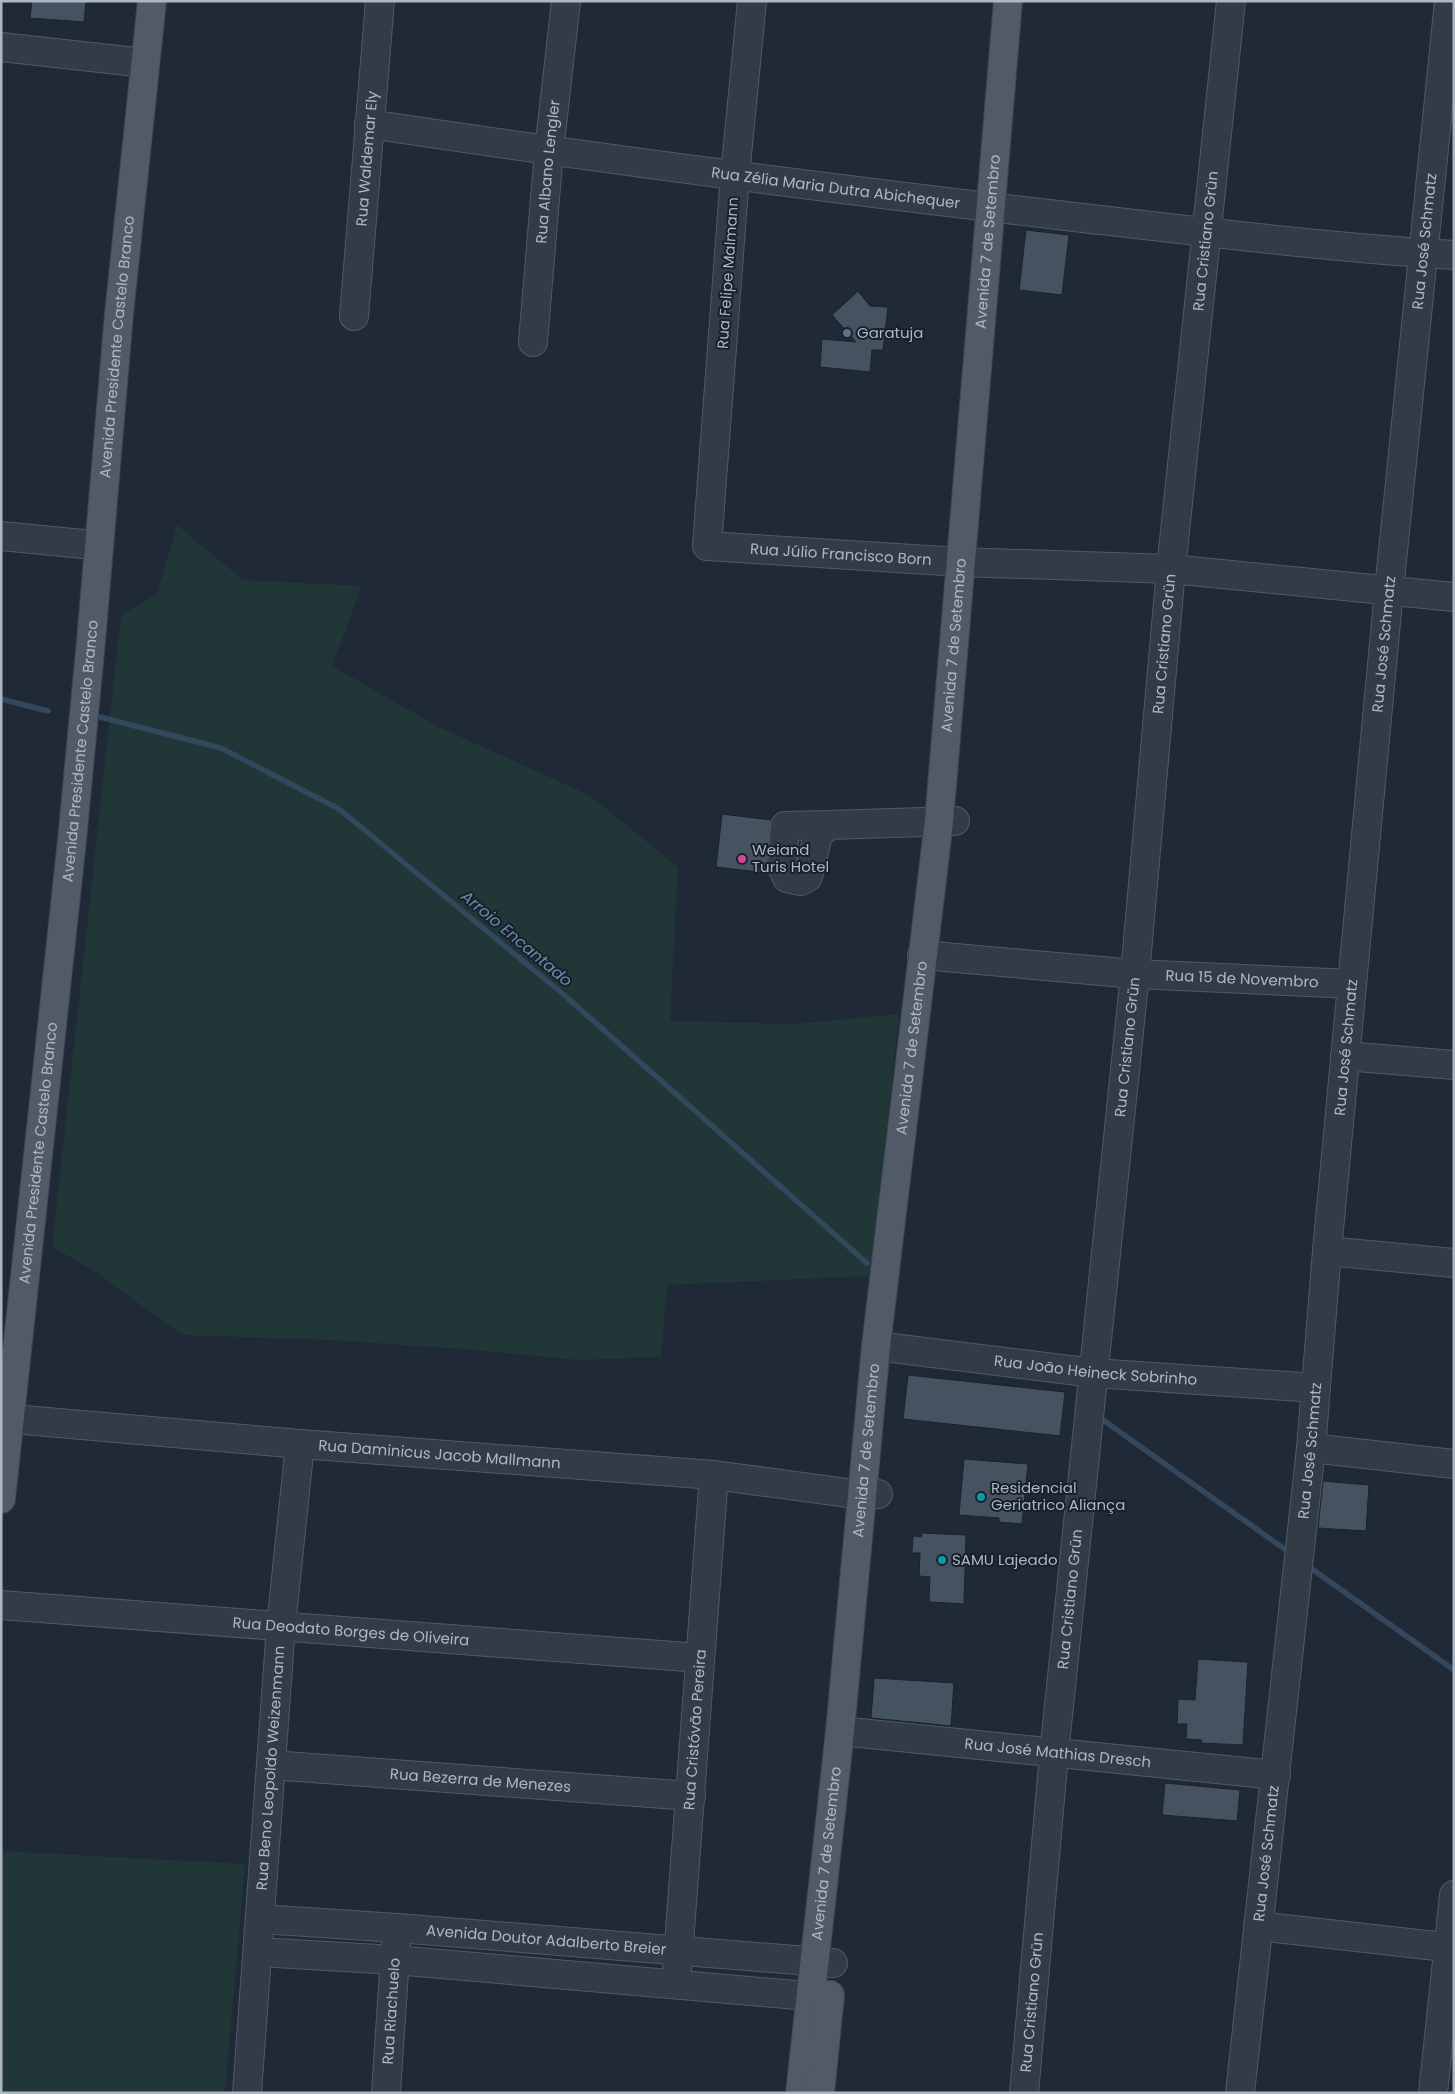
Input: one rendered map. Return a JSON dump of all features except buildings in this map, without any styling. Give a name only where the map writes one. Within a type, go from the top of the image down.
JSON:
[{"type":"main road","name":"Avenida Presidente Castelo Branco","points":[[1,1499],[6,1418],[72,840],[91,546],[101,434],[119,314],[137,62],[134,1]]},
{"type":"main road","name":"Avenida Presidente Castelo Branco","points":[[137,62],[152,1]]},
{"type":"main road","name":"Avenida 7 de Setembro","points":[[800,2093],[820,1997],[885,1347],[947,821],[998,208],[1017,4]]},
{"type":"main road","name":"Avenida Presidente Castelo Branco","points":[[1,1334],[54,848],[91,546]]},
{"type":"main road","name":"Avenida 7 de Setembro","points":[[820,1997],[820,2093]]},
{"type":"street","name":"Rua Waldemar Ely","points":[[354,316],[380,1]]},
{"type":"street","name":"Rua Albano Lengler","points":[[533,342],[549,151],[566,1]]},
{"type":"street","name":"Rua Felipe Malmann","points":[[707,546],[735,175],[752,1]]},
{"type":"street","name":"Rua Cristiano Grün","points":[[1024,2093],[1054,1754],[1135,974],[1171,568],[1231,1]]},
{"type":"street","name":"Rua José Schmatz","points":[[1240,2093],[1311,1448],[1327,1251],[1389,590],[1449,1]]},
{"type":"street","points":[[1,47],[137,62]]},
{"type":"street","name":"Rua Zélia Maria Dutra Abichequer","points":[[369,124],[549,151],[998,208],[1208,232],[1454,255]]},
{"type":"street","points":[[1,536],[91,546]]},
{"type":"street","name":"Rua Júlio Francisco Born","points":[[707,546],[968,562],[1171,568],[1454,597]]},
{"type":"street","points":[[829,825],[947,821]]},
{"type":"street","name":"Rua 15 de Novembro","points":[[931,956],[1135,974],[1352,984]]},
{"type":"street","points":[[1345,1056],[1454,1065]]},
{"type":"street","points":[[1327,1251],[1454,1262]]},
{"type":"street","name":"Rua João Heineck Sobrinho","points":[[885,1347],[1094,1373],[1316,1388]]},
{"type":"street","name":"Rua Daminicus Jacob Mallmann","points":[[6,1418],[300,1444],[714,1475],[870,1494]]},
{"type":"street","name":"Rua Beno Leopoldo Weizenmann","points":[[247,2093],[282,1626],[300,1444]]},
{"type":"street","points":[[1311,1448],[1454,1464]]},
{"type":"street","name":"Rua Cristóvão Pereira","points":[[676,1984],[714,1475]]},
{"type":"street","name":"Rua Deodato Borges de Oliveira","points":[[1,1605],[700,1658]]},
{"type":"street","name":"Rua José Mathias Dresch","points":[[848,1732],[1054,1754],[1276,1774]]},
{"type":"street","name":"Rua Bezerra de Menezes","points":[[271,1765],[691,1796]]},
{"type":"street","points":[[1433,2093],[1451,1948],[1454,1895]]},
{"type":"street","name":"Avenida Doutor Adalberto Breier","points":[[261,1920],[397,1928],[824,1962]]},
{"type":"street","points":[[1258,1926],[1451,1948]]},
{"type":"street","name":"Rua Riachuelo","points":[[386,2093],[397,1928]]},
{"type":"street","points":[[258,1952],[394,1960],[820,1997]]},
{"type":"green space","points":[[177,525],[243,580],[362,586],[332,666],[437,726],[589,795],[678,867],[670,1021],[794,1024],[899,1014],[871,1276],[667,1285],[661,1357],[578,1360],[462,1349],[329,1340],[182,1335],[96,1272],[52,1247],[121,616],[157,594]]},
{"type":"green space","points":[[1,1851],[245,1864],[225,2093],[1,2093]]},
{"type":"waterway","name":"Arroio Encantado","points":[[1,699],[48,711]]},
{"type":"waterway","name":"Arroio Encantado","points":[[100,717],[221,748],[339,809],[563,994],[867,1263]]},
{"type":"waterway","points":[[1103,1420],[1286,1550]]},
{"type":"waterway","points":[[1312,1569],[1454,1670]]},
{"type":"place","name":"Garatuja","points":[[847,333]]},
{"type":"place","name":"Weiand Turis Hotel","points":[[742,859]]},
{"type":"place","name":"Residencial Geriatrico Aliança","points":[[981,1497]]},
{"type":"place","name":"SAMU Lajeado","points":[[942,1560]]}]
